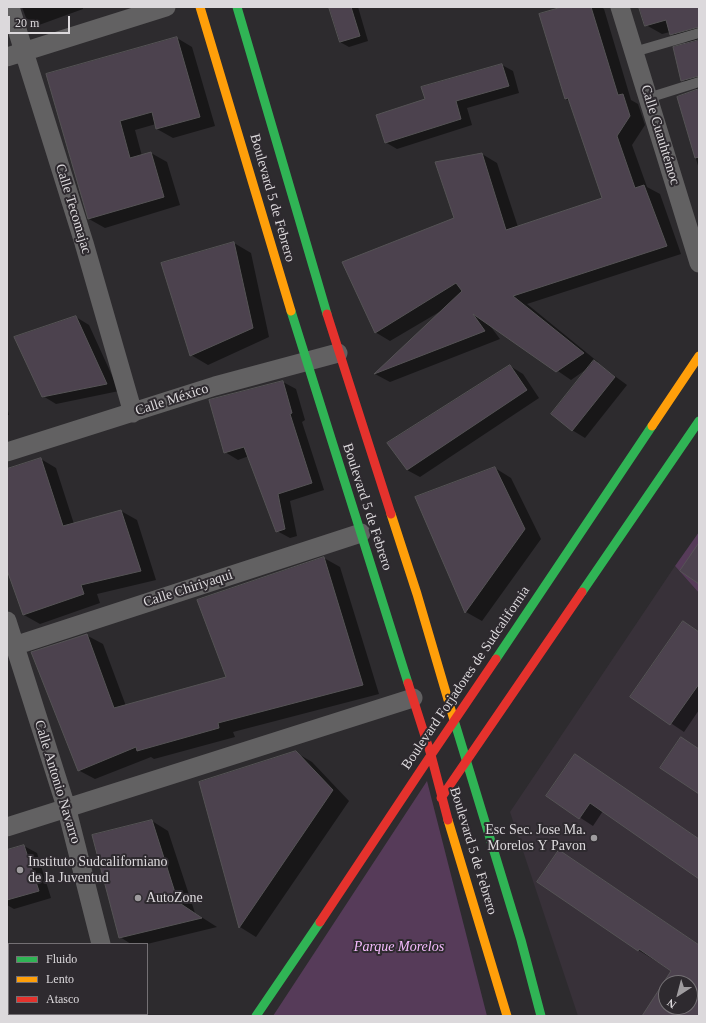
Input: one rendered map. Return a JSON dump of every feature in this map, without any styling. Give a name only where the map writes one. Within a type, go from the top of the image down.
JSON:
[{"type":"main road","name":"Boulevard 5 de Febrero","points":[[200,7],[306,362],[431,755],[441,798],[486,941],[507,1016]]},
{"type":"main road","name":"Boulevard 5 de Febrero","points":[[237,7],[338,353],[414,587],[521,940],[541,1016]]},
{"type":"main road","name":"Boulevard Forjadores de Sudcalifornia","points":[[256,1016],[326,914],[454,720],[699,356]]},
{"type":"main road","points":[[441,798],[699,421]]},
{"type":"street","name":"Calle Tecomajac","points":[[10,7],[16,54],[84,244],[133,413]]},
{"type":"street","points":[[16,54],[166,7]]},
{"type":"street","name":"Calle Cuauhtémoc","points":[[620,7],[699,263]]},
{"type":"street","name":"Calle México","points":[[7,452],[215,386],[338,353]]},
{"type":"street","name":"Calle Chiriyaqui","points":[[10,632],[361,533]]},
{"type":"street","name":"Calle Antonio Navarro","points":[[10,632],[67,810],[101,943]]},
{"type":"street","points":[[7,827],[67,810],[413,698]]},
{"type":"lane","points":[[634,52],[699,33]]},
{"type":"lane","points":[[648,98],[699,82]]},
{"type":"shaded area","points":[[675,566],[699,593],[699,1016],[578,1016],[510,812]]},
{"type":"green space","points":[[699,532],[699,593],[675,566]]},
{"type":"green space","name":"Parque Morelos","points":[[427,781],[487,1016],[273,1016]]},
{"type":"building","points":[[329,7],[351,7],[360,36],[340,42]]},
{"type":"building","points":[[562,7],[591,7],[618,95],[623,94],[630,116],[617,136],[635,188],[644,185],[667,246],[513,296],[584,353],[556,372],[473,314],[485,331],[374,374],[462,291],[456,283],[375,333],[342,262],[454,218],[435,162],[482,153],[506,230],[602,198],[568,98],[565,99],[539,14]]},
{"type":"building","points":[[639,7],[699,7],[699,27],[670,35],[666,20],[645,26]]},
{"type":"building","points":[[177,37],[200,117],[156,129],[152,112],[120,121],[130,158],[151,152],[164,197],[88,219],[46,74]]},
{"type":"building","points":[[699,40],[699,76],[681,81],[673,47]]},
{"type":"building","points":[[502,64],[509,86],[456,101],[461,119],[385,143],[376,115],[425,99],[421,87]]},
{"type":"building","points":[[699,89],[699,157],[695,158],[677,97]]},
{"type":"building","points":[[234,242],[253,328],[190,356],[161,263]]},
{"type":"building","points":[[76,316],[107,384],[42,397],[14,337]]},
{"type":"building","points":[[594,360],[615,377],[572,431],[551,414]]},
{"type":"building","points":[[510,365],[527,390],[407,470],[387,443]]},
{"type":"building","points":[[283,381],[292,413],[290,414],[312,483],[278,494],[285,529],[276,532],[244,447],[224,453],[209,400]]},
{"type":"building","points":[[41,458],[63,526],[121,510],[141,571],[81,585],[84,594],[23,615],[7,570],[7,469]]},
{"type":"building","points":[[495,467],[525,529],[465,613],[415,497]]},
{"type":"building","points":[[699,543],[699,584],[680,571]]},
{"type":"building","points":[[324,557],[363,685],[218,723],[219,728],[137,751],[136,747],[78,771],[31,652],[87,634],[114,708],[226,677],[197,600]]},
{"type":"building","points":[[683,621],[699,632],[699,684],[670,725],[630,697]]},
{"type":"building","points":[[681,737],[699,749],[699,794],[660,768]]},
{"type":"building","points":[[296,751],[333,790],[239,928],[199,782]]},
{"type":"building","points":[[575,754],[699,839],[699,879],[590,803],[579,819],[546,796]]},
{"type":"building","points":[[152,820],[178,902],[202,918],[119,938],[92,835]]},
{"type":"building","name":"Instituto Sudcaliforniano de la Juventud","points":[[24,845],[39,891],[7,900],[7,850]]},
{"type":"building","points":[[559,850],[699,945],[699,1016],[642,1016],[658,991],[658,1015],[698,1015],[698,975],[668,975],[671,971],[639,949],[638,951],[537,882]]},
{"type":"traffic: fast","points":[[237,7],[327,314]]},
{"type":"traffic: fast","points":[[291,311],[408,683]]},
{"type":"traffic: fast","points":[[582,592],[699,421]]},
{"type":"traffic: fast","points":[[496,659],[652,426]]},
{"type":"traffic: fast","points":[[454,720],[521,940],[541,1016]]},
{"type":"traffic: fast","points":[[256,1016],[320,922]]},
{"type":"traffic: slow","points":[[200,7],[291,311]]},
{"type":"traffic: slow","points":[[652,426],[699,356]]},
{"type":"traffic: slow","points":[[391,514],[417,594],[454,720]]},
{"type":"traffic: slow","points":[[448,820],[507,1016]]},
{"type":"traffic: jam","points":[[327,314],[391,514]]},
{"type":"traffic: jam","points":[[441,798],[582,592]]},
{"type":"traffic: jam","points":[[448,820],[431,755],[496,659]]},
{"type":"traffic: jam","points":[[320,922],[431,755],[408,683]]},
{"type":"place","name":"Esc Sec. Jose Ma. Morelos Y Pavon","points":[[594,838]]},
{"type":"place","name":"Instituto Sudcaliforniano de la Juventud","points":[[20,870]]},
{"type":"place","name":"AutoZone","points":[[138,898]]}]
